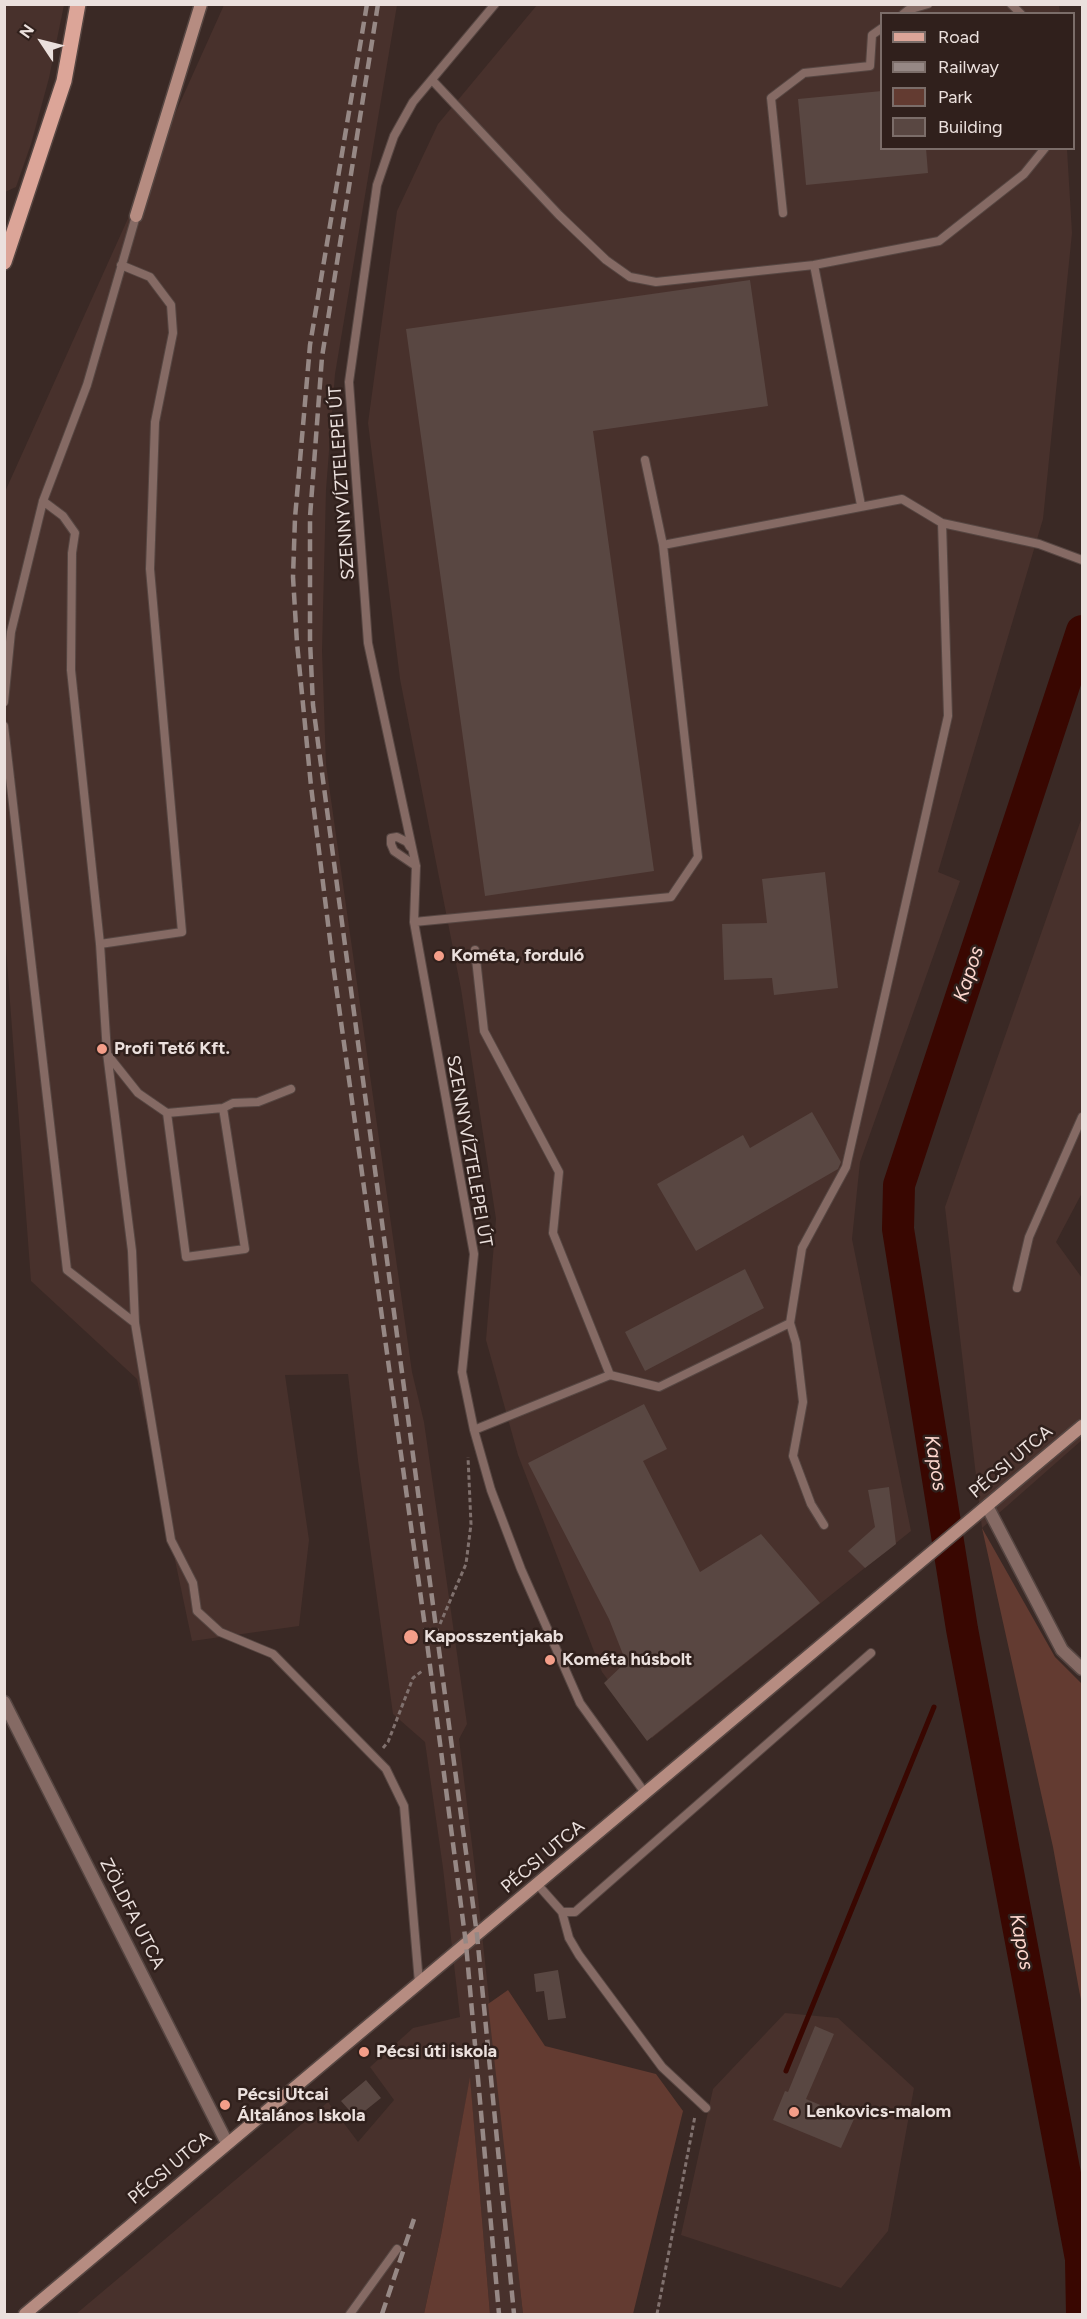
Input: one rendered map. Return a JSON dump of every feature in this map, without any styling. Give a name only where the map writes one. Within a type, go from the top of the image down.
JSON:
[{"type":"main road","points":[[4,262],[64,81],[78,4]]},
{"type":"street","points":[[136,216],[201,4]]},
{"type":"street","name":"PÉCSI UTCA","points":[[25,2314],[1083,1426]]},
{"type":"street","points":[[987,1506],[1062,1650],[1083,1669]]},
{"type":"street","name":"ZÖLDFA UTCA","points":[[4,1701],[227,2143]]},
{"type":"lane","name":"SZENNYVÍZTELEPEI ÚT","points":[[416,866],[368,643],[349,382],[376,185],[394,135],[413,102],[495,4]]},
{"type":"lane","points":[[906,12],[928,4]]},
{"type":"lane","points":[[783,213],[771,98],[804,73],[870,66],[872,35],[880,29]]},
{"type":"lane","points":[[432,81],[559,215],[606,261],[630,277],[656,282],[814,265],[939,241],[1024,174],[1043,150]]},
{"type":"lane","points":[[4,702],[11,632],[43,501],[87,385],[136,216]]},
{"type":"lane","points":[[100,944],[182,932],[150,569],[155,422],[173,333],[171,305],[150,277],[121,265]]},
{"type":"lane","points":[[814,265],[861,505]]},
{"type":"lane","points":[[412,850],[407,842],[397,837],[392,838],[390,844],[394,851],[416,866],[414,922],[671,897],[698,857],[663,545],[645,460]]},
{"type":"lane","points":[[663,545],[861,505],[902,499],[942,523],[1039,544],[1083,560]]},
{"type":"lane","points":[[43,501],[63,516],[75,533],[72,553],[71,670],[100,944],[106,1053],[132,1251],[135,1323],[171,1540],[193,1583],[196,1611],[220,1632],[273,1654],[386,1769],[404,1806],[419,1983]]},
{"type":"lane","points":[[824,1525],[811,1504],[794,1456],[803,1402],[796,1343],[790,1323],[802,1248],[846,1167],[948,716],[942,523]]},
{"type":"lane","points":[[4,726],[67,1270],[135,1323]]},
{"type":"lane","name":"SZENNYVÍZTELEPEI ÚT","points":[[414,922],[474,1254],[462,1372],[474,1430],[491,1490],[521,1569],[580,1702],[645,1793]]},
{"type":"lane","points":[[475,950],[484,1031],[559,1172],[553,1233],[610,1375]]},
{"type":"lane","points":[[106,1053],[138,1093],[167,1113],[224,1108],[233,1103],[258,1102],[291,1089]]},
{"type":"lane","points":[[167,1113],[186,1257],[245,1250],[224,1108]]},
{"type":"lane","points":[[1017,1288],[1029,1237],[1083,1117]]},
{"type":"lane","points":[[474,1430],[610,1375],[659,1387],[790,1323]]},
{"type":"lane","points":[[562,1912],[575,1912],[871,1653]]},
{"type":"lane","points":[[538,1885],[562,1912],[569,1938],[579,1955],[662,2067],[706,2108]]},
{"type":"lane","points":[[350,2314],[397,2249]]},
{"type":"path","points":[[440,1624],[466,1563],[471,1524],[466,1463],[474,1430]]},
{"type":"path","points":[[374,1758],[388,1742],[414,1677],[422,1671]]},
{"type":"path","points":[[657,2314],[698,2101]]},
{"type":"shaded area","points":[[4,5],[64,5],[49,78],[31,144],[16,187],[5,192]]},
{"type":"shaded area","points":[[224,5],[397,5],[335,374],[326,490],[322,651],[326,764],[412,1372],[424,1422],[467,1724],[459,1739],[523,2314],[490,2314],[470,2080],[424,2314],[76,2314],[328,2102],[358,2142],[394,2100],[370,2067],[413,2028],[460,2017],[443,1868],[425,1742],[393,1714],[348,1374],[285,1375],[309,1540],[299,1626],[192,1641],[137,1379],[31,1281],[4,922],[4,494]]},
{"type":"shaded area","points":[[537,5],[1059,5],[1060,12],[880,12],[880,150],[1067,150],[1072,233],[1043,519],[938,872],[960,881],[860,1162],[852,1239],[911,1531],[652,1738],[602,1672],[518,1455],[486,1340],[496,1219],[461,989],[400,679],[368,423],[397,211],[438,124]]},
{"type":"shaded area","points":[[1082,817],[1082,1193],[1056,1242],[1082,1278],[1082,1440],[982,1528],[945,1207]]},
{"type":"shaded area","points":[[785,2013],[838,2018],[914,2088],[888,2231],[841,2288],[681,2235],[713,2089]]},
{"type":"green space","points":[[982,1528],[1055,1657],[1082,1684],[1082,2006],[1053,1847]]},
{"type":"green space","points":[[508,1990],[545,2046],[656,2074],[683,2111],[633,2314],[523,2314],[488,2004]]},
{"type":"green space","points":[[470,2077],[490,2314],[424,2314],[441,2235]]},
{"type":"building","points":[[880,91],[880,150],[926,150],[928,173],[806,185],[798,99]]},
{"type":"building","points":[[750,280],[768,406],[593,431],[654,871],[485,896],[406,329]]},
{"type":"building","points":[[825,872],[838,988],[774,995],[772,978],[724,980],[722,924],[767,923],[762,879]]},
{"type":"building","points":[[812,1112],[841,1162],[838,1169],[696,1251],[657,1184],[743,1135],[750,1148]]},
{"type":"building","points":[[745,1269],[764,1308],[645,1371],[625,1332]]},
{"type":"building","points":[[644,1404],[667,1449],[643,1461],[700,1572],[761,1534],[820,1603],[647,1741],[604,1683],[626,1662],[609,1619],[528,1463]]},
{"type":"building","points":[[889,1487],[896,1544],[865,1568],[848,1551],[875,1527],[868,1490]]},
{"type":"building","points":[[558,1970],[566,2018],[548,2020],[544,1991],[536,1992],[534,1974]]},
{"type":"building","points":[[815,2026],[834,2034],[806,2099],[854,2119],[841,2148],[773,2120],[785,2091],[788,2092]]},
{"type":"building","points":[[366,2080],[381,2098],[356,2118],[341,2101]]},
{"type":"waterway","name":"Kapos","points":[[1082,631],[899,1185],[898,1229],[962,1629],[1081,2259],[1082,2314]]},
{"type":"waterway","points":[[786,2071],[934,1707]]},
{"type":"railway","points":[[367,4],[310,345],[295,518],[293,577],[311,786],[333,964],[425,1627],[466,1944],[499,2314]]},
{"type":"railway","points":[[378,4],[322,357],[310,517],[310,641],[313,705],[477,1935],[514,2314]]},
{"type":"railway","points":[[382,2314],[414,2219]]},
{"type":"place","name":"Kométa, forduló","points":[[439,956]]},
{"type":"place","name":"Profi Tető Kft.","points":[[102,1049]]},
{"type":"place","name":"Kaposszentjakab","points":[[411,1637]]},
{"type":"place","name":"Kométa húsbolt","points":[[550,1660]]},
{"type":"place","name":"Pécsi úti iskola","points":[[364,2052]]},
{"type":"place","name":"Pécsi Utcai Általános Iskola","points":[[225,2105]]},
{"type":"place","name":"Lenkovics-malom","points":[[794,2112]]}]
